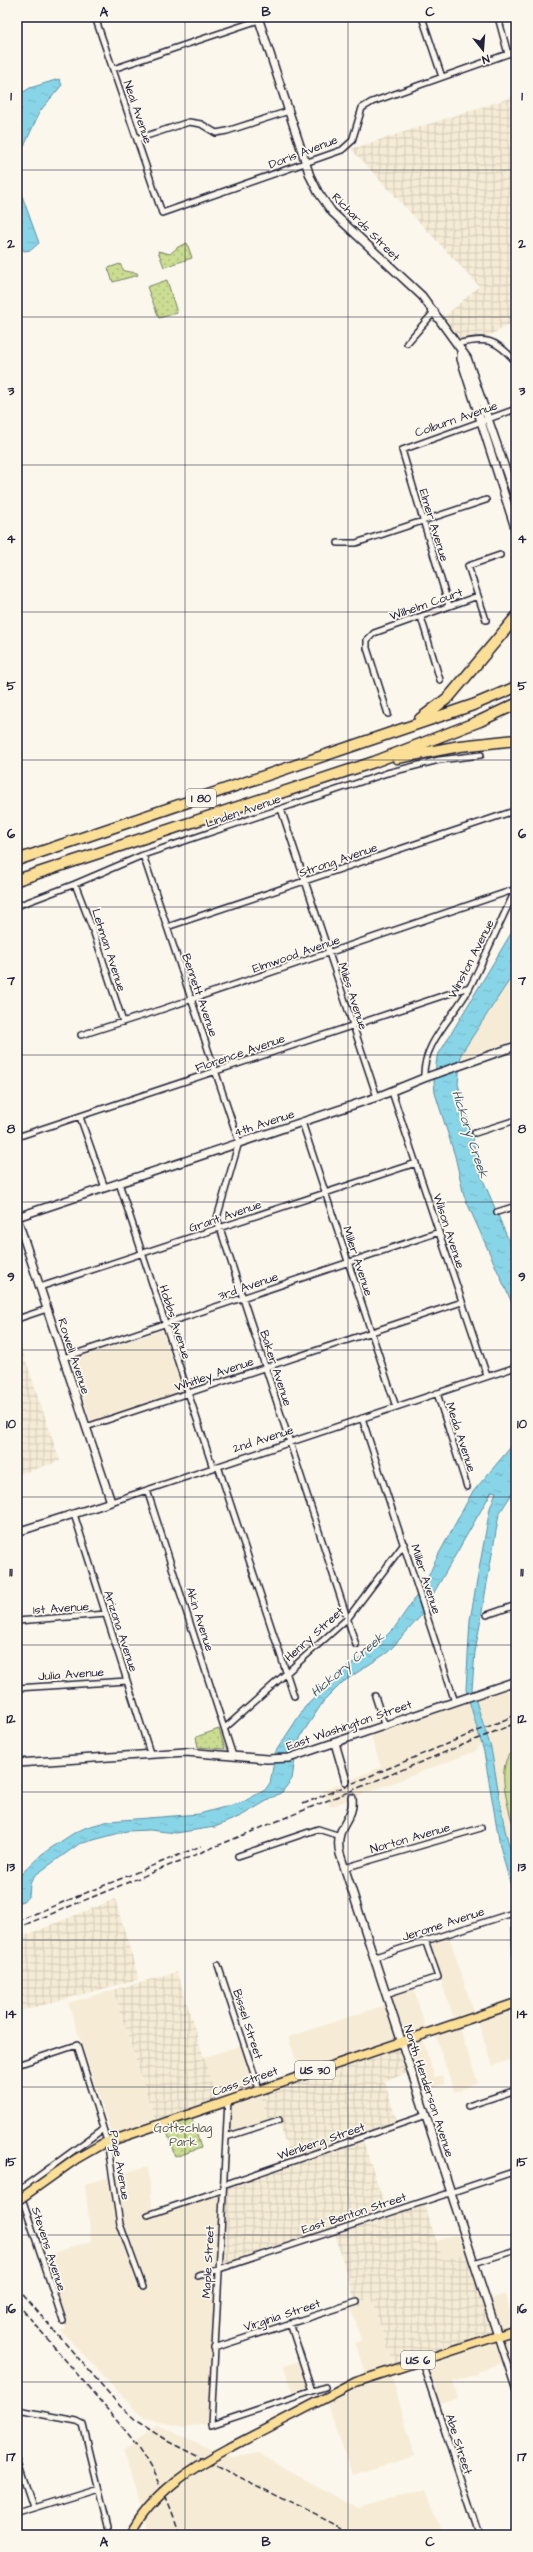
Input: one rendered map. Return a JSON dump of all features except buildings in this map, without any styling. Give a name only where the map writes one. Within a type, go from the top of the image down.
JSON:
[{"type":"highway","points":[[384,736],[428,714],[449,698],[516,617]]},
{"type":"highway","name":"I 80","points":[[17,860],[384,736],[473,705],[516,687]]},
{"type":"highway","name":"I 80","points":[[17,880],[374,762],[480,721],[516,704]]},
{"type":"highway","points":[[374,762],[460,746],[516,740]]},
{"type":"main road","name":"Cass Street","points":[[17,2201],[76,2159],[105,2142],[516,2003]]},
{"type":"main road","name":"US 6","points":[[130,2535],[142,2514],[170,2485],[198,2465],[231,2447],[340,2390],[377,2374],[516,2330]]},
{"type":"street","name":"Neal Avenue","points":[[95,17],[162,212]]},
{"type":"street","points":[[422,17],[442,77]]},
{"type":"street","points":[[498,17],[508,54]]},
{"type":"street","points":[[113,70],[258,19]]},
{"type":"street","name":"Richards Street","points":[[258,19],[306,164],[318,192],[332,212],[422,296],[435,311],[461,352],[467,358],[516,531]]},
{"type":"street","name":"Doris Avenue","points":[[162,212],[306,164],[342,150],[352,142],[362,108],[372,102],[516,51]]},
{"type":"street","points":[[137,139],[189,122],[201,124],[216,133],[228,131],[289,111]]},
{"type":"street","points":[[407,343],[435,311]]},
{"type":"street","points":[[456,344],[485,339],[497,345],[516,362]]},
{"type":"street","name":"Colburn Avenue","points":[[402,450],[516,409]]},
{"type":"street","name":"Richards Street","points":[[484,420],[516,500]]},
{"type":"street","name":"Elmer Avenue","points":[[402,450],[449,606]]},
{"type":"street","points":[[338,543],[356,544],[486,500]]},
{"type":"street","name":"Wilhelm Court","points":[[388,714],[367,648],[367,640],[374,633],[478,596],[468,566],[500,555]]},
{"type":"street","points":[[478,596],[486,620]]},
{"type":"street","points":[[421,617],[440,680]]},
{"type":"street","name":"Linden Avenue","points":[[17,906],[75,884],[143,855],[404,768],[439,760],[481,755]]},
{"type":"street","name":"Miles Avenue","points":[[281,809],[352,1026],[377,1097]]},
{"type":"street","name":"Strong Avenue","points":[[167,927],[516,812]]},
{"type":"street","name":"Bennett Avenue","points":[[143,855],[240,1142]]},
{"type":"street","name":"Lehman Avenue","points":[[75,884],[94,933],[123,1022]]},
{"type":"street","name":"Elmwood Avenue","points":[[81,1035],[329,954],[516,889]]},
{"type":"street","name":"Winston Avenue","points":[[424,1078],[423,1064],[432,1044],[470,987],[516,889]]},
{"type":"street","name":"Florence Avenue","points":[[17,1137],[470,987]]},
{"type":"street","name":"4th Avenue","points":[[17,1218],[392,1092],[424,1078],[516,1046]]},
{"type":"street","name":"Wilson Avenue","points":[[392,1092],[487,1376]]},
{"type":"street","points":[[80,1116],[105,1188]]},
{"type":"street","points":[[475,1133],[516,1120]]},
{"type":"street","name":"Miller Avenue","points":[[302,1122],[347,1263],[396,1407]]},
{"type":"street","name":"Baker Avenue","points":[[240,1142],[217,1218],[356,1645]]},
{"type":"street","name":"Grant Avenue","points":[[40,1287],[416,1163]]},
{"type":"street","name":"Hobbs Avenue","points":[[118,1183],[188,1393],[287,1672],[294,1696]]},
{"type":"street","points":[[497,1212],[516,1206]]},
{"type":"street","name":"Rowell Avenue","points":[[17,1218],[111,1502]]},
{"type":"street","name":"3rd Avenue","points":[[63,1358],[439,1232]]},
{"type":"street","name":"Whitley Avenue","points":[[86,1427],[462,1302]]},
{"type":"street","points":[[17,1319],[47,1309]]},
{"type":"street","name":"2nd Avenue","points":[[17,1532],[111,1502],[516,1366]]},
{"type":"street","name":"Meda Avenue","points":[[437,1393],[467,1487]]},
{"type":"street","name":"Miller Avenue","points":[[362,1418],[417,1583],[454,1702]]},
{"type":"street","name":"Akin Avenue","points":[[147,1490],[233,1756]]},
{"type":"street","name":"Arizona Avenue","points":[[74,1514],[150,1754]]},
{"type":"street","name":"Henry Street","points":[[225,1728],[348,1618],[404,1544]]},
{"type":"street","points":[[487,1615],[516,1605]]},
{"type":"street","name":"1st Avenue","points":[[17,1621],[106,1614]]},
{"type":"street","name":"Julia Avenue","points":[[17,1688],[127,1681]]},
{"type":"street","name":"East Washington Street","points":[[17,1763],[186,1752],[267,1759],[300,1755],[384,1724],[516,1681]]},
{"type":"street","points":[[375,1696],[384,1724]]},
{"type":"street","points":[[334,1743],[346,1781]]},
{"type":"street","points":[[238,1856],[318,1829],[337,1835],[350,1813],[352,1798]]},
{"type":"street","name":"Norton Avenue","points":[[344,1868],[481,1828]]},
{"type":"street","name":"North Henderson Avenue","points":[[337,1835],[344,1868],[375,1957],[516,2391]]},
{"type":"street","name":"Jerome Avenue","points":[[375,1957],[508,1913],[513,1913],[515,1917]]},
{"type":"street","points":[[515,1917],[516,1953]]},
{"type":"street","points":[[386,1994],[438,1977],[425,1940]]},
{"type":"street","name":"Bissel Street","points":[[218,1965],[259,2089]]},
{"type":"street","name":"Page Avenue","points":[[17,2065],[77,2045],[103,2129],[120,2224],[143,2287]]},
{"type":"street","points":[[468,2106],[516,2090]]},
{"type":"street","name":"Maple Street","points":[[228,2100],[222,2188],[211,2425],[312,2391]]},
{"type":"street","name":"Wenberg Street","points":[[148,2215],[426,2115]]},
{"type":"street","points":[[226,2137],[279,2120]]},
{"type":"street","points":[[18,2191],[103,2129]]},
{"type":"street","name":"East Benton Street","points":[[198,2276],[516,2171]]},
{"type":"street","name":"Stevens Avenue","points":[[17,2183],[18,2191],[63,2321]]},
{"type":"street","points":[[474,2264],[516,2250]]},
{"type":"street","name":"Virginia Street","points":[[214,2348],[357,2302]]},
{"type":"street","points":[[290,2323],[312,2391],[324,2387]]},
{"type":"street","name":"Abe Street","points":[[421,2360],[479,2535]]},
{"type":"street","points":[[17,2410],[77,2421],[83,2424],[93,2459],[98,2488],[108,2527]]},
{"type":"street","points":[[17,2459],[33,2507]]},
{"type":"street","points":[[17,2513],[98,2488]]},
{"type":"shaded area","points":[[516,96],[516,321],[487,337],[459,341],[444,317],[479,286],[351,149]]},
{"type":"shaded area","points":[[516,970],[516,1040],[461,1059],[461,1054]]},
{"type":"shaded area","points":[[162,1330],[184,1393],[92,1424],[71,1360]]},
{"type":"shaded area","points":[[17,1335],[60,1461],[17,1475]]},
{"type":"shaded area","points":[[516,1681],[516,1871],[505,1830],[489,1742],[480,1745],[476,1751],[330,1807],[323,1791],[381,1767],[369,1730],[468,1698],[477,1727],[475,1695]]},
{"type":"shaded area","points":[[115,1899],[139,1979],[17,2012],[17,1939]]},
{"type":"shaded area","points":[[448,1933],[475,2016],[455,2023],[428,1940]]},
{"type":"shaded area","points":[[177,1972],[218,2103],[156,2123],[113,1990]]},
{"type":"shaded area","points":[[413,1986],[427,2032],[402,2041],[387,1995]]},
{"type":"shaded area","points":[[113,1990],[156,2123],[113,2138],[68,2003]]},
{"type":"shaded area","points":[[388,2004],[401,2041],[301,2074],[288,2037]]},
{"type":"shaded area","points":[[516,2004],[516,2058],[493,2066],[476,2017]]},
{"type":"shaded area","points":[[458,2023],[478,2083],[454,2092],[434,2031]]},
{"type":"shaded area","points":[[421,2035],[435,2077],[442,2075],[445,2084],[419,2093],[402,2041]]},
{"type":"shaded area","points":[[401,2042],[411,2072],[384,2081],[398,2124],[291,2161],[278,2120],[269,2122],[258,2090]]},
{"type":"shaded area","points":[[244,2044],[258,2088],[218,2103],[203,2058]]},
{"type":"shaded area","points":[[258,2090],[269,2122],[226,2136],[228,2100]]},
{"type":"shaded area","points":[[362,2138],[387,2212],[218,2268],[223,2186]]},
{"type":"shaded area","points":[[148,2166],[153,2212],[221,2190],[209,2424],[184,2427],[145,2419],[61,2331],[66,2329],[43,2256],[91,2241],[85,2184]]},
{"type":"shaded area","points":[[423,2201],[443,2260],[470,2252],[497,2335],[394,2367],[371,2298],[355,2303],[334,2231]]},
{"type":"shaded area","points":[[464,2232],[470,2252],[443,2261],[436,2241]]},
{"type":"shaded area","points":[[505,2294],[516,2327],[498,2335],[487,2300]]},
{"type":"shaded area","points":[[371,2298],[393,2364],[365,2374],[355,2343],[361,2340],[350,2305]]},
{"type":"shaded area","points":[[516,2331],[516,2372],[509,2374],[505,2362],[477,2371],[477,2374],[453,2382],[458,2398],[437,2405],[421,2360]]},
{"type":"shaded area","points":[[301,2360],[312,2391],[295,2396],[283,2366]]},
{"type":"shaded area","points":[[390,2370],[415,2456],[352,2475],[325,2398]]},
{"type":"shaded area","points":[[157,2425],[232,2458],[259,2453],[358,2509],[427,2488],[442,2535],[150,2535],[123,2451]]},
{"type":"green space","points":[[187,243],[192,258],[164,267],[158,251],[170,254],[178,247]]},
{"type":"green space","points":[[120,264],[124,271],[137,273],[138,275],[113,282],[108,268]]},
{"type":"green space","points":[[167,280],[177,313],[159,318],[147,287]]},
{"type":"green space","points":[[219,1729],[225,1749],[198,1747],[196,1737]]},
{"type":"green space","points":[[516,1748],[516,1770],[510,1774],[516,1802],[516,1837],[507,1803],[504,1777],[505,1765],[509,1755]]},
{"type":"green space","name":"Gottschlag Park","points":[[190,2113],[201,2148],[175,2157],[164,2122]]},
{"type":"water","points":[[59,79],[62,85],[40,111],[21,153],[17,182],[17,96],[30,88]]},
{"type":"water","points":[[17,182],[39,243],[31,250],[24,251],[19,244],[17,235]]},
{"type":"water","name":"Hickory Creek","points":[[516,925],[516,970],[461,1054],[458,1084],[473,1138],[478,1168],[516,1258],[516,1312],[464,1196],[455,1156],[435,1093],[434,1081],[437,1057]]},
{"type":"water","points":[[516,1441],[516,1487],[499,1514],[475,1652],[472,1689],[491,1748],[505,1830],[516,1871],[516,1905],[500,1846],[484,1752],[466,1690],[470,1620],[490,1508],[496,1492],[492,1491],[420,1617],[388,1652],[343,1682],[323,1702],[302,1734],[297,1746],[292,1779],[282,1792],[241,1816],[215,1827],[176,1833],[150,1830],[127,1831],[79,1844],[34,1876],[30,1884],[29,1897],[17,1903],[17,1878],[42,1854],[74,1833],[87,1827],[109,1821],[199,1814],[243,1802],[265,1790],[270,1783],[276,1751],[305,1707],[341,1672],[374,1648],[395,1627],[426,1582],[435,1561],[472,1493]]},
{"type":"tunnel","points":[[346,1781],[352,1798]]},
{"type":"railway","points":[[303,1804],[516,1715]]},
{"type":"railway","points":[[17,1928],[516,1723]]},
{"type":"railway","points":[[17,1921],[201,1846]]},
{"type":"railway","points":[[17,2288],[120,2406],[138,2422],[169,2442],[356,2535]]},
{"type":"railway","points":[[17,2303],[138,2447],[152,2471],[170,2508],[179,2535]]}]
